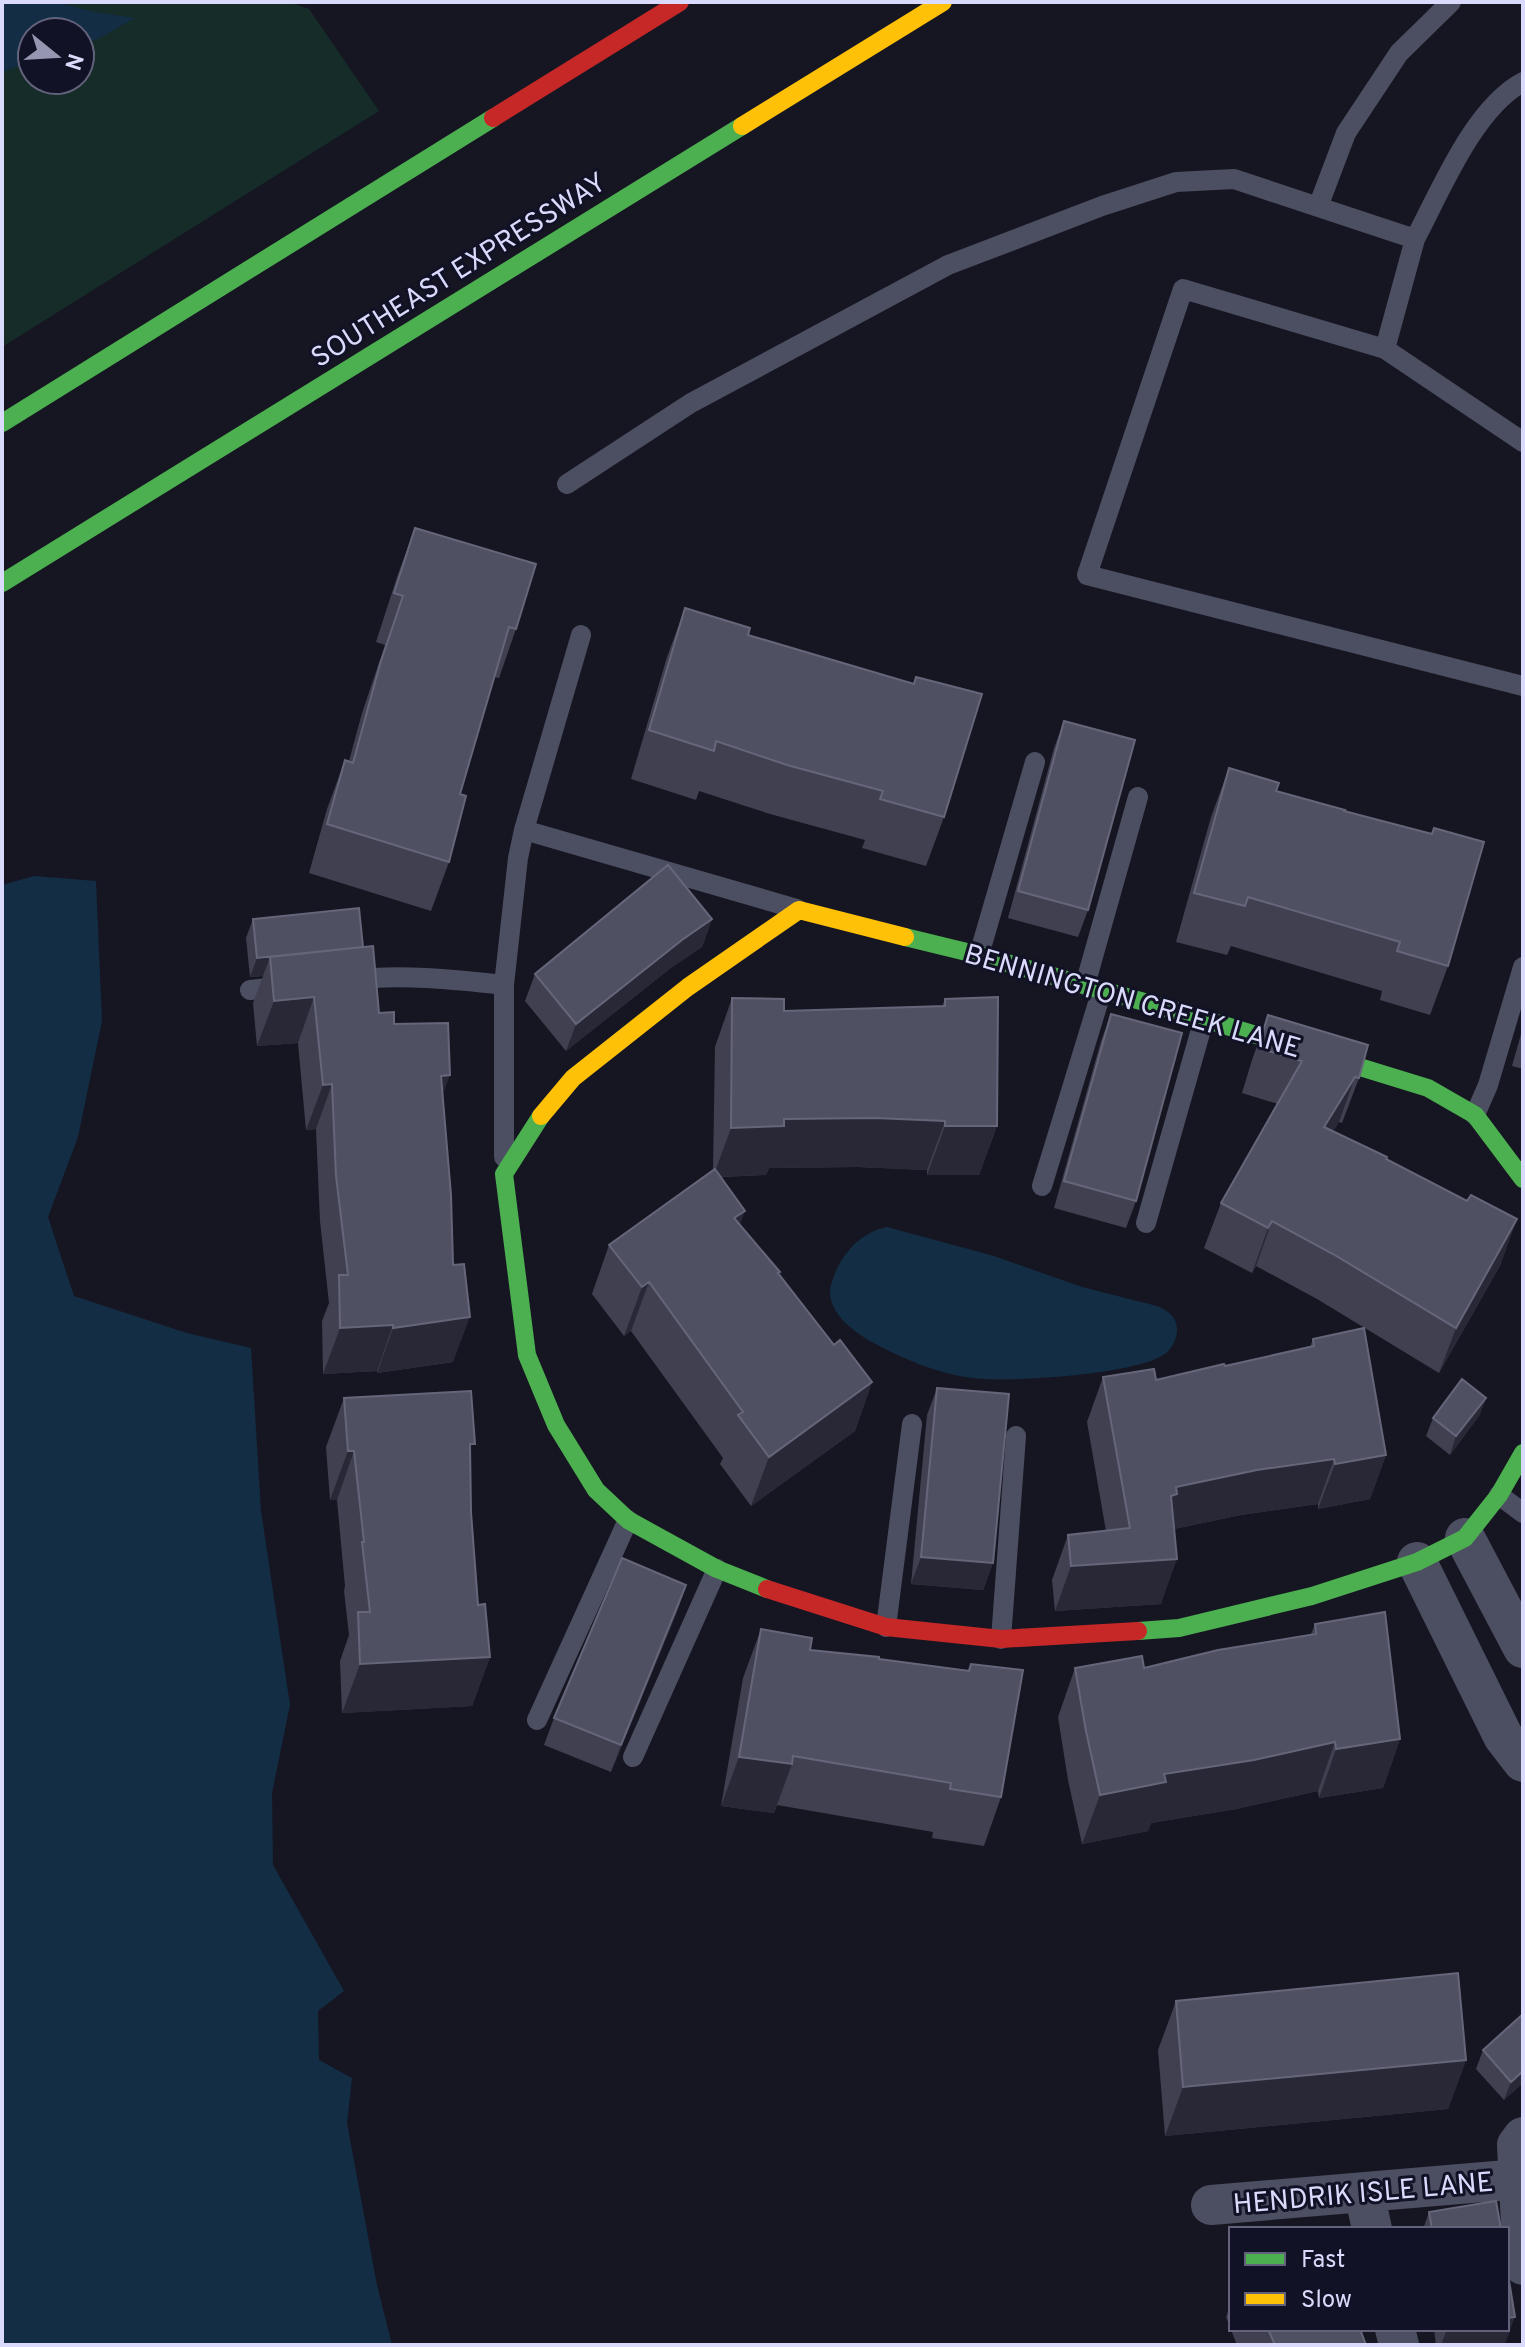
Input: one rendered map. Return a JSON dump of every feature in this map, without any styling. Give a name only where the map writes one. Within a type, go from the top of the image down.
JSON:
[{"type":"main road","points":[[2,423],[680,2]]},
{"type":"main road","name":"SOUTHEAST EXPRESSWAY","points":[[2,583],[943,2]]},
{"type":"main road","points":[[445,147],[552,60]]},
{"type":"main road","points":[[799,910],[688,987],[573,1078],[533,1126],[504,1174],[527,1355],[556,1425],[596,1490],[628,1520],[748,1583],[886,1627],[1001,1639],[1179,1628],[1312,1596],[1417,1562],[1465,1538],[1499,1495],[1523,1453]]},
{"type":"main road","name":"BENNINGTON CREEK LANE","points":[[799,910],[979,955],[1204,1019],[1428,1088],[1475,1115],[1523,1179]]},
{"type":"street","points":[[1465,1538],[1523,1648]]},
{"type":"street","points":[[1417,1562],[1503,1736],[1523,1762]]},
{"type":"street","name":"HENDRIK ISLE LANE","points":[[1211,2205],[1368,2210],[1519,2179],[1517,2145],[1523,2137]]},
{"type":"street","points":[[1519,2179],[1523,2265]]},
{"type":"lane","points":[[1318,207],[1346,133],[1399,53],[1451,2]]},
{"type":"lane","points":[[1385,349],[1415,239],[1477,124],[1508,90],[1523,82]]},
{"type":"lane","points":[[567,484],[691,403],[948,265],[1102,206],[1176,182],[1234,179],[1415,239]]},
{"type":"lane","points":[[1523,442],[1385,349],[1183,289],[1087,575],[1523,686]]},
{"type":"lane","points":[[504,1174],[504,985],[518,858],[581,635]]},
{"type":"lane","points":[[979,955],[1035,762]]},
{"type":"lane","points":[[1042,1186],[1094,988],[1138,797]]},
{"type":"lane","name":"BENNINGTON CREEK LANE","points":[[524,830],[799,910]]},
{"type":"lane","points":[[1475,1115],[1488,1085],[1523,967]]},
{"type":"lane","points":[[250,990],[382,976],[504,985]]},
{"type":"lane","points":[[1146,1223],[1204,1019]]},
{"type":"lane","points":[[886,1627],[912,1424]]},
{"type":"lane","points":[[1001,1639],[1016,1436]]},
{"type":"lane","points":[[1499,1495],[1523,1513]]},
{"type":"lane","points":[[537,1720],[628,1520]]},
{"type":"lane","points":[[633,1757],[717,1569]]},
{"type":"green space","points":[[2,2],[290,2],[309,9],[379,111],[2,347]]},
{"type":"water","points":[[2,2],[56,2],[135,18],[96,40],[96,16],[16,16],[16,67],[2,72]]},
{"type":"water","points":[[34,876],[96,881],[102,1021],[78,1137],[48,1217],[74,1296],[187,1333],[251,1348],[261,1511],[290,1705],[272,1793],[273,1865],[344,1991],[318,2011],[319,2060],[352,2078],[347,2123],[377,2285],[392,2345],[2,2345],[2,885]]},
{"type":"water","points":[[887,1227],[994,1256],[1082,1287],[1157,1306],[1174,1319],[1177,1327],[1175,1341],[1166,1353],[1132,1366],[1051,1377],[970,1378],[911,1361],[855,1331],[836,1311],[830,1294],[834,1275],[844,1256],[867,1234]]},
{"type":"building","points":[[415,528],[536,564],[516,629],[509,627],[460,794],[466,796],[449,862],[327,824],[345,760],[353,763],[380,664],[403,596],[394,593]]},
{"type":"building","points":[[685,608],[750,628],[748,635],[914,684],[916,677],[982,694],[944,817],[880,799],[883,791],[787,765],[716,741],[714,751],[649,730]]},
{"type":"building","points":[[1064,721],[1135,740],[1088,910],[1018,891]]},
{"type":"building","points":[[1229,768],[1279,783],[1276,791],[1344,811],[1432,834],[1434,828],[1484,842],[1448,966],[1397,951],[1400,942],[1248,897],[1245,906],[1194,893]]},
{"type":"building","points":[[668,865],[712,919],[576,1024],[535,974]]},
{"type":"building","points":[[359,908],[363,947],[257,958],[253,919]]},
{"type":"building","points":[[373,946],[379,1013],[394,1012],[394,1024],[448,1023],[450,1075],[441,1076],[451,1195],[453,1265],[464,1264],[470,1317],[393,1328],[393,1325],[340,1328],[339,1275],[348,1275],[336,1176],[332,1084],[323,1085],[314,997],[274,1001],[270,957]]},
{"type":"building","points":[[998,997],[997,1126],[945,1126],[945,1121],[875,1118],[784,1119],[784,1126],[731,1128],[732,998],[784,999],[784,1011],[945,1006],[945,999]]},
{"type":"building","points":[[1111,1014],[1182,1033],[1136,1201],[1064,1181]]},
{"type":"building","points":[[1268,1015],[1368,1045],[1359,1078],[1355,1077],[1324,1127],[1467,1201],[1471,1195],[1517,1219],[1456,1328],[1272,1221],[1268,1228],[1221,1203],[1302,1061],[1258,1048]]},
{"type":"building","points":[[715,1169],[745,1211],[734,1218],[780,1272],[834,1345],[840,1340],[872,1382],[769,1457],[738,1415],[743,1412],[649,1282],[642,1287],[609,1245]]},
{"type":"building","points":[[1364,1328],[1386,1455],[1335,1464],[1334,1459],[1257,1470],[1176,1487],[1177,1494],[1171,1496],[1177,1559],[1071,1566],[1068,1535],[1130,1528],[1103,1377],[1154,1369],[1156,1380],[1314,1346],[1313,1339]]},
{"type":"building","points":[[1462,1379],[1486,1398],[1456,1436],[1433,1418]]},
{"type":"building","points":[[937,1388],[1009,1394],[993,1563],[921,1557]]},
{"type":"building","points":[[471,1391],[475,1444],[470,1444],[471,1512],[478,1605],[485,1604],[490,1657],[360,1664],[358,1612],[370,1612],[354,1451],[348,1451],[344,1398]]},
{"type":"building","points":[[622,1558],[686,1585],[621,1745],[554,1718]]},
{"type":"building","points":[[1385,1612],[1400,1739],[1336,1749],[1335,1742],[1254,1760],[1164,1774],[1166,1782],[1100,1795],[1075,1668],[1142,1656],[1144,1668],[1218,1650],[1316,1634],[1315,1624]]},
{"type":"building","points":[[761,1629],[812,1638],[810,1650],[969,1671],[971,1664],[1023,1670],[1001,1797],[950,1789],[951,1783],[793,1756],[792,1764],[739,1757]]},
{"type":"building","points":[[1458,1973],[1466,2060],[1183,2087],[1176,2001]]},
{"type":"building","points":[[1523,2014],[1523,2071],[1511,2082],[1483,2050]]},
{"type":"building","points":[[1496,2201],[1501,2227],[1432,2227],[1429,2212]]},
{"type":"building","points":[[1509,2280],[1515,2317],[1509,2318]]},
{"type":"building","points":[[1269,2331],[1361,2331],[1366,2345],[1275,2345]]},
{"type":"traffic: fast","points":[[2,423],[493,118]]},
{"type":"traffic: fast","points":[[2,583],[742,126]]},
{"type":"traffic: fast","points":[[905,937],[1204,1019],[1428,1088],[1475,1115],[1523,1179]]},
{"type":"traffic: fast","points":[[541,1116],[504,1174],[527,1355],[556,1425],[596,1490],[628,1520],[717,1569],[767,1589]]},
{"type":"traffic: fast","points":[[1138,1631],[1179,1628],[1312,1596],[1417,1562],[1465,1538],[1499,1495],[1523,1453]]},
{"type":"traffic: slow","points":[[742,126],[943,2]]},
{"type":"traffic: slow","points":[[541,1116],[573,1078],[688,987],[799,910],[905,937]]},
{"type":"traffic: jam","points":[[493,118],[680,2]]},
{"type":"traffic: jam","points":[[767,1589],[886,1627],[1001,1639],[1138,1631]]}]
